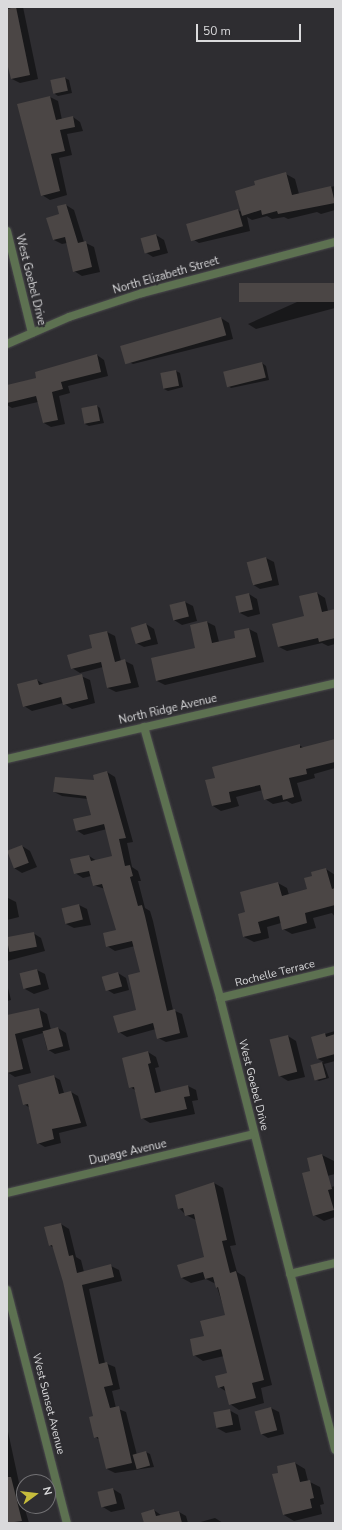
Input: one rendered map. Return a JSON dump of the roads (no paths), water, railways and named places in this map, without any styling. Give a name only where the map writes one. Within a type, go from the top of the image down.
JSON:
[{"type":"street","name":"West Goebel Drive","points":[[7,232],[32,333]]},
{"type":"street","name":"North Elizabeth Street","points":[[7,344],[69,317],[142,293],[335,242]]},
{"type":"street","name":"North Ridge Avenue","points":[[7,759],[335,683]]},
{"type":"street","name":"West Goebel Drive","points":[[144,727],[220,998],[335,1450]]},
{"type":"street","name":"Rochelle Terrace","points":[[220,998],[335,970]]},
{"type":"street","name":"Dupage Avenue","points":[[7,1193],[254,1134]]},
{"type":"street","points":[[290,1274],[335,1263]]},
{"type":"street","name":"West Sunset Avenue","points":[[7,1290],[67,1523]]}]
